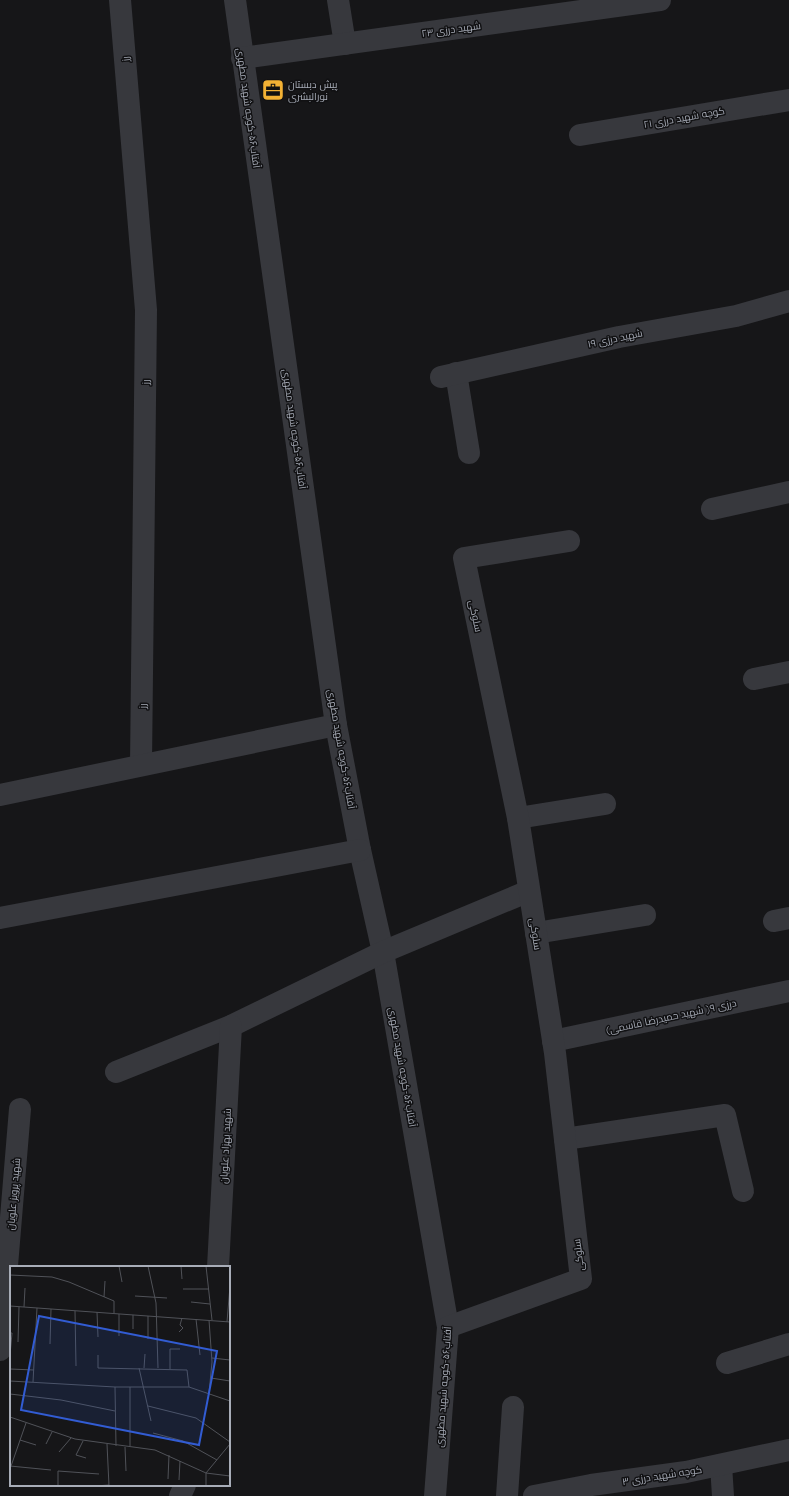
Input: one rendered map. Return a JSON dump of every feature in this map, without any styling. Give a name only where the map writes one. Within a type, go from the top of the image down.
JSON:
[{"type":"street","name":"رز","points":[[120,0],[146,310],[141,765]]},
{"type":"street","name":"آفتاب۵۶-كوچه شهيد مطهری","points":[[235,0],[336,725],[360,850],[383,952],[448,1327],[435,1496]]},
{"type":"street","points":[[338,0],[345,44]]},
{"type":"street","name":"شهید درزی ۲۳","points":[[242,58],[660,0]]},
{"type":"street","name":"کوچه شهید درزی ۲۱","points":[[580,134],[789,100]]},
{"type":"street","name":"شهید درزی ۱۹","points":[[469,453],[448,375],[619,337],[736,316],[789,301]]},
{"type":"street","points":[[712,509],[789,492]]},
{"type":"street","name":"سلوکی","points":[[448,1327],[581,1279],[553,1042],[518,818],[464,558],[569,541]]},
{"type":"street","points":[[754,679],[789,672]]},
{"type":"street","points":[[0,795],[336,725]]},
{"type":"street","points":[[518,818],[605,804]]},
{"type":"street","points":[[0,918],[360,850]]},
{"type":"street","points":[[116,1072],[231,1026],[383,952],[529,891]]},
{"type":"street","points":[[536,933],[646,915]]},
{"type":"street","name":"درزی ۹( شهید حمیدرضا قاسمی)","points":[[553,1042],[789,992]]},
{"type":"street","name":"شهید بهزاد علویان","points":[[218,1266],[231,1026]]},
{"type":"street","name":"شهید پرویز علویان","points":[[0,1350],[20,1109]]},
{"type":"street","points":[[565,1139],[724,1115],[743,1191]]},
{"type":"street","points":[[727,1363],[789,1344]]},
{"type":"street","points":[[507,1496],[513,1407]]},
{"type":"street","name":"کوچه شهید درزی ۳","points":[[534,1496],[556,1494],[591,1485],[686,1472],[789,1450]]},
{"type":"street","points":[[721,1465],[723,1496]]},
{"type":"street","points":[[180,1496],[185,1486]]},
{"type":"place","name":"پیش دبستان نورالبشری","points":[[273,90]]}]
